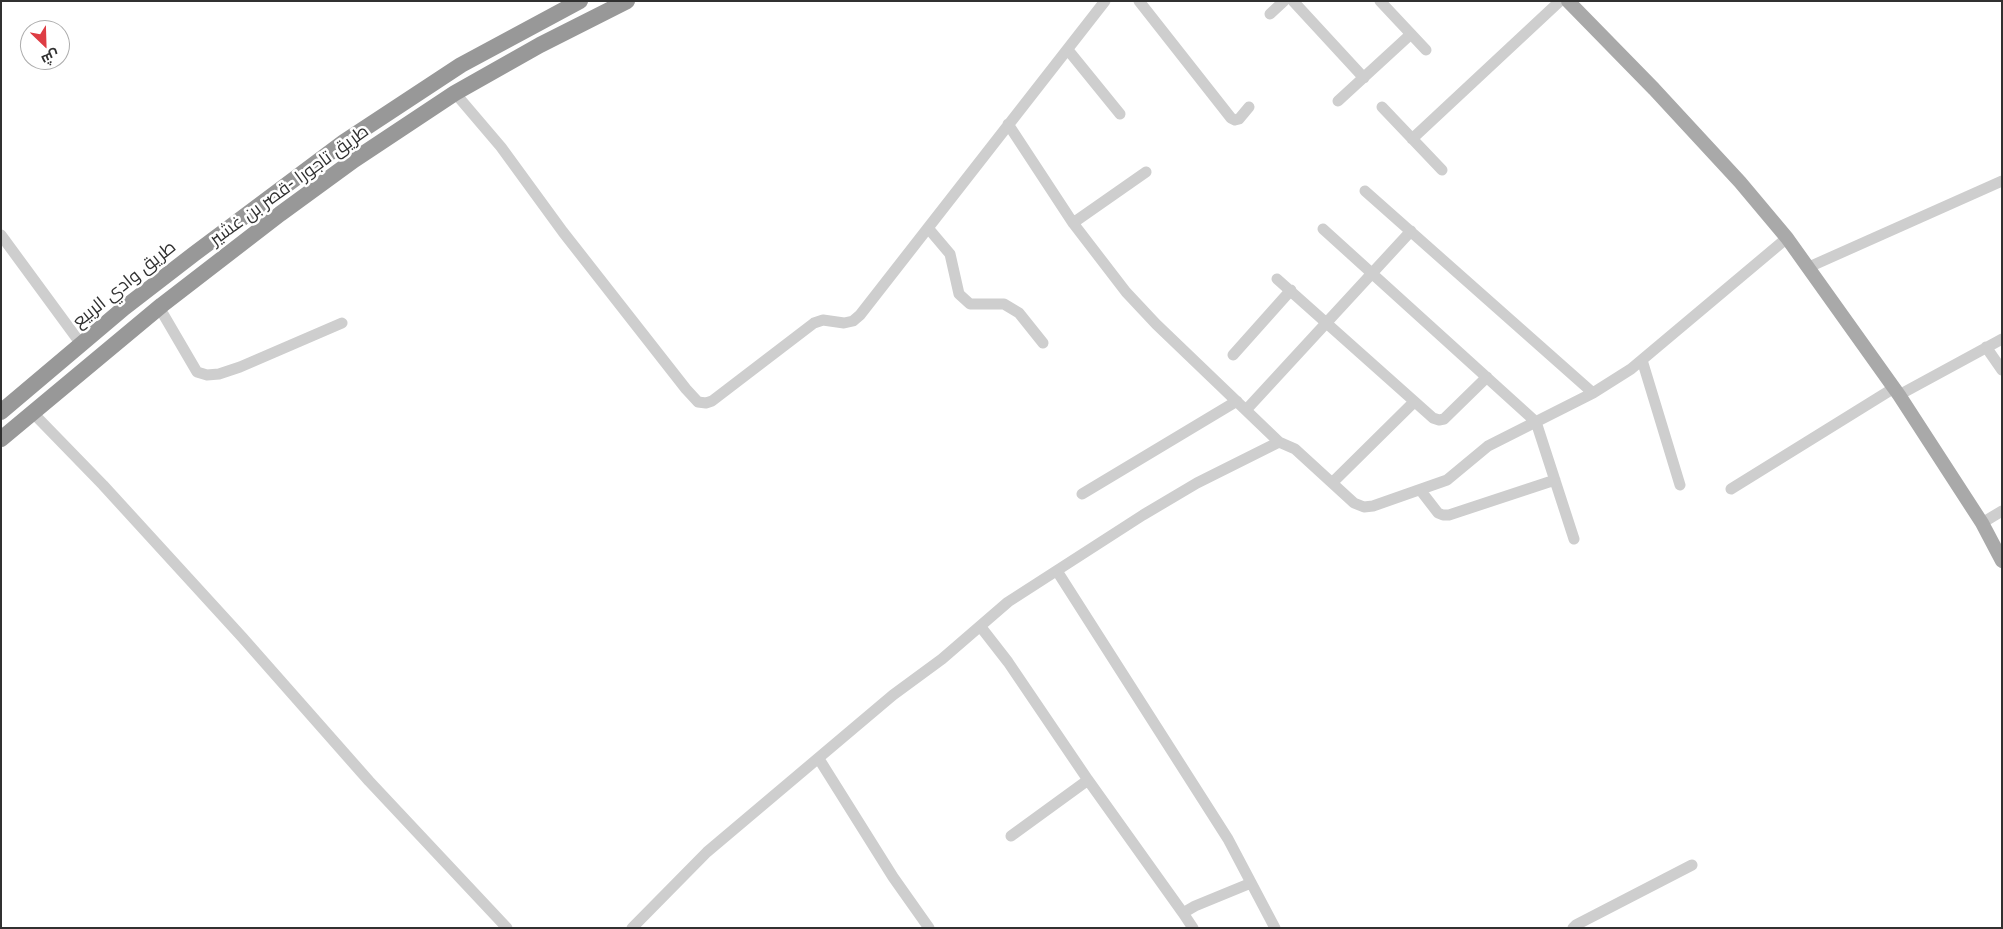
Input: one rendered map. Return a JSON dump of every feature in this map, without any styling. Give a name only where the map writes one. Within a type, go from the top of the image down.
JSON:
[{"type":"highway","name":"طريق وادي الربيع","points":[[1,412],[81,344],[194,254],[344,142],[454,70],[580,1]]},
{"type":"highway","name":"طريق تاجورا -قصر بن غشير","points":[[1,439],[159,307],[317,187],[455,93],[540,45],[627,1]]},
{"type":"main road","points":[[1568,1],[1734,174],[1788,238],[1896,391],[1982,523],[2002,561]]},
{"type":"street","points":[[455,93],[501,147],[569,239],[698,402],[706,403],[712,401],[814,323],[823,320],[844,323],[853,321],[860,315],[1105,1]]},
{"type":"street","points":[[1139,1],[1231,118],[1235,120],[1239,118],[1249,107]]},
{"type":"street","points":[[1270,14],[1284,1]]},
{"type":"street","points":[[1293,1],[1364,78]]},
{"type":"street","points":[[1380,1],[1426,50]]},
{"type":"street","points":[[1412,139],[1560,1]]},
{"type":"street","points":[[1338,101],[1411,34]]},
{"type":"street","points":[[1068,50],[1120,114]]},
{"type":"street","points":[[1382,107],[1442,170]]},
{"type":"street","points":[[1008,124],[1073,223],[1126,292],[1156,324],[1280,442],[1295,449],[1354,503],[1364,507],[1372,506],[1447,480],[1488,446],[1592,393],[1642,360],[1788,238]]},
{"type":"street","points":[[1073,223],[1146,172]]},
{"type":"street","points":[[1810,267],[2002,181]]},
{"type":"street","points":[[1365,191],[1592,393]]},
{"type":"street","points":[[928,228],[950,254],[959,294],[970,304],[1004,304],[1019,313],[1043,343]]},
{"type":"street","points":[[1323,229],[1536,422],[1574,539]]},
{"type":"street","points":[[1246,410],[1411,231]]},
{"type":"street","points":[[1,236],[81,344]]},
{"type":"street","points":[[1277,279],[1433,418],[1444,419],[1487,378]]},
{"type":"street","points":[[1233,355],[1291,290]]},
{"type":"street","points":[[159,307],[197,372],[207,375],[219,374],[240,367],[342,323]]},
{"type":"street","points":[[1731,489],[1896,391],[2002,339]]},
{"type":"street","points":[[1986,347],[2002,370]]},
{"type":"street","points":[[1642,360],[1680,484]]},
{"type":"street","points":[[1082,494],[1237,401]]},
{"type":"street","points":[[1332,483],[1414,402]]},
{"type":"street","points":[[32,413],[103,484],[242,637],[368,781],[507,928]]},
{"type":"street","points":[[632,928],[707,852],[893,695],[942,659],[1008,602],[1197,482],[1280,442]]},
{"type":"street","points":[[1420,490],[1438,512],[1443,515],[1450,515],[1555,480]]},
{"type":"street","points":[[1982,523],[2002,511]]},
{"type":"street","points":[[1057,572],[1228,839],[1275,928]]},
{"type":"street","points":[[980,626],[1008,662],[1088,780],[1193,928]]},
{"type":"street","points":[[819,759],[929,928]]},
{"type":"street","points":[[1010,836],[1088,780]]},
{"type":"street","points":[[1573,928],[1692,865]]},
{"type":"street","points":[[1183,913],[1195,906],[1251,883]]}]
